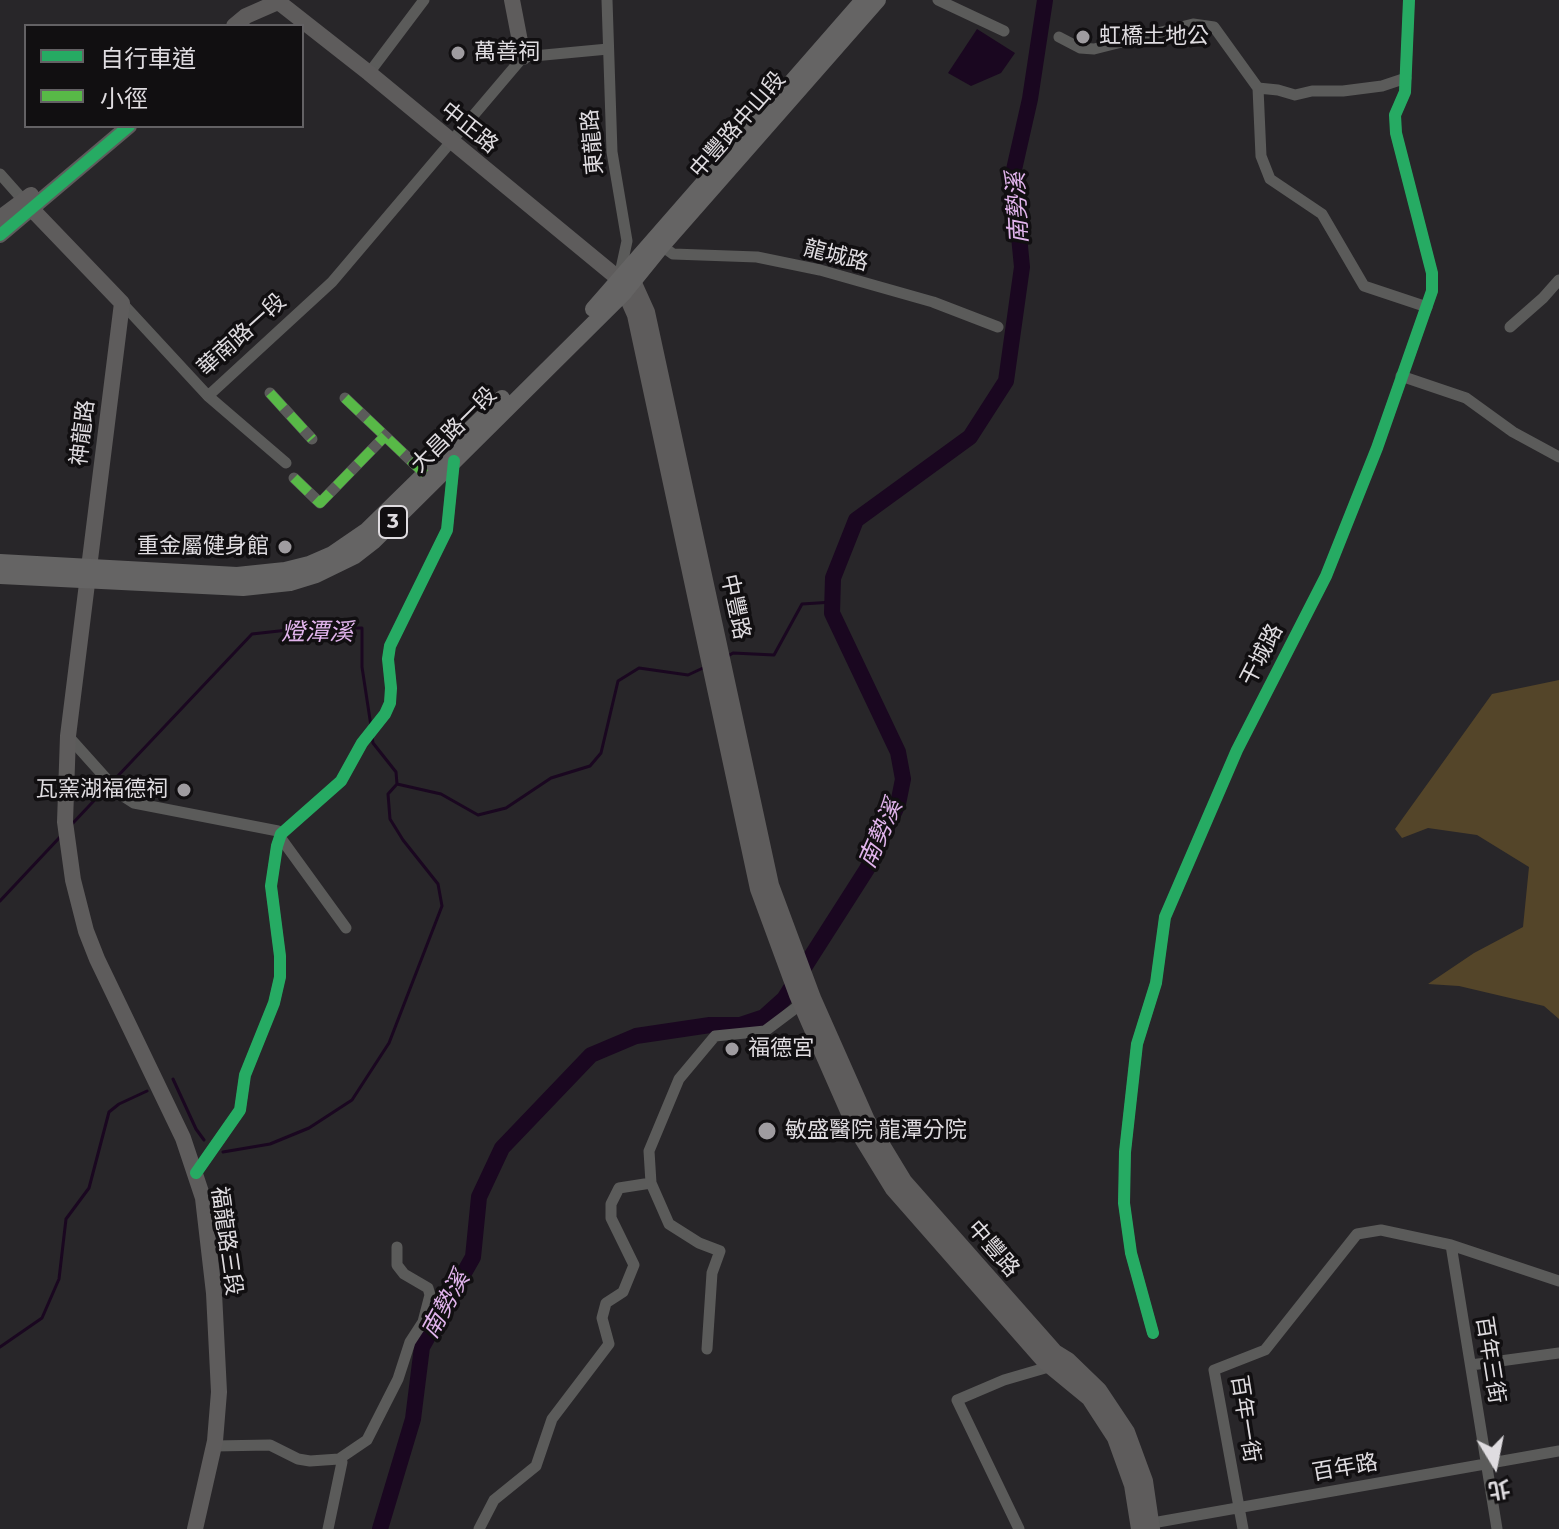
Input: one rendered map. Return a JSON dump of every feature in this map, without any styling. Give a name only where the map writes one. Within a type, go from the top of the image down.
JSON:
[{"type":"main road","name":"中正路","points":[[276,0],[625,284]]},
{"type":"main road","points":[[236,24],[276,0]]},
{"type":"main road","points":[[251,24],[276,0]]},
{"type":"main road","points":[[512,0],[523,57]]},
{"type":"main road","name":"中豐路中山段","points":[[625,284],[863,0]]},
{"type":"main road","name":"中豐路中山段","points":[[625,284],[878,0]]},
{"type":"main road","points":[[0,235],[28,204],[111,128]]},
{"type":"main road","points":[[0,218],[28,204],[126,128]]},
{"type":"main road","name":"華南路一段","points":[[28,204],[122,303]]},
{"type":"main road","name":"大昌路一段","points":[[0,562],[88,574],[243,588],[290,583],[316,575],[355,556],[373,542],[625,284]]},
{"type":"main road","name":"大昌路一段","points":[[0,576],[237,575],[309,564],[340,549],[367,530],[599,303],[625,284]]},
{"type":"main road","name":"中豐路","points":[[625,284],[635,315],[732,732],[758,889],[792,963],[855,1127],[893,1189],[1044,1361],[1089,1398],[1115,1438],[1146,1526]]},
{"type":"main road","name":"神龍路","points":[[88,574],[122,303]]},
{"type":"main road","name":"福龍路三段","points":[[88,574],[68,736],[65,822],[73,880],[83,919],[97,959],[164,1095],[196,1173],[209,1241],[219,1392],[214,1446],[195,1529]]},
{"type":"main road","name":"中豐路","points":[[805,995],[867,1120],[904,1181],[1055,1352],[1068,1360],[1099,1390],[1127,1432],[1145,1481],[1146,1526]]},
{"type":"street","points":[[369,73],[424,0]]},
{"type":"street","name":"東龍路","points":[[607,0],[612,152],[627,241],[625,284]]},
{"type":"street","points":[[938,0],[1004,31]]},
{"type":"street","name":"干城路","points":[[1153,1333],[1131,1253],[1124,1203],[1125,1152],[1137,1044],[1156,983],[1165,917],[1237,750],[1326,576],[1377,448],[1433,283],[1396,133],[1395,115],[1405,92],[1409,0]]},
{"type":"street","points":[[1059,37],[1080,48],[1094,49],[1193,24],[1214,27],[1258,88],[1261,156],[1270,179],[1322,214],[1364,286],[1427,307]]},
{"type":"street","points":[[523,57],[608,49]]},
{"type":"street","name":"華南路一段","points":[[122,303],[208,396],[332,282],[523,57]]},
{"type":"street","points":[[1258,88],[1295,95],[1382,86],[1406,78]]},
{"type":"street","points":[[0,174],[28,204]]},
{"type":"street","name":"龍城路","points":[[662,246],[673,254],[757,257],[820,270],[933,302],[998,327]]},
{"type":"street","points":[[1510,327],[1559,280]]},
{"type":"street","points":[[1401,376],[1466,398],[1513,432],[1559,457]]},
{"type":"street","points":[[270,393],[312,439]]},
{"type":"street","points":[[208,396],[286,463]]},
{"type":"street","points":[[345,398],[425,474]]},
{"type":"street","points":[[294,478],[320,503],[385,436]]},
{"type":"street","points":[[196,1173],[240,1110],[245,1075],[274,1003],[280,977],[280,956],[271,886],[280,837],[341,781],[370,731],[385,714],[390,703],[390,646],[447,530],[454,461]]},
{"type":"street","points":[[68,736],[126,799],[241,826],[278,831],[346,928]]},
{"type":"street","points":[[707,1349],[712,1273],[720,1251],[699,1243],[669,1224],[651,1183],[649,1151],[679,1079],[715,1036],[765,1031],[805,995]]},
{"type":"street","points":[[479,1529],[494,1500],[536,1466],[552,1419],[609,1344],[602,1318],[606,1303],[623,1292],[634,1265],[611,1218],[611,1204],[619,1188],[651,1183]]},
{"type":"street","name":"百年一街","points":[[1243,1529],[1214,1370],[1265,1350],[1357,1234],[1381,1230],[1451,1245]]},
{"type":"street","points":[[1451,1245],[1559,1281]]},
{"type":"street","name":"百年三街","points":[[1451,1245],[1497,1529]]},
{"type":"street","points":[[214,1446],[270,1445],[298,1459],[310,1461],[339,1459],[367,1440],[398,1379],[410,1342],[423,1322],[430,1295],[428,1288],[404,1274],[397,1265],[397,1247]]},
{"type":"street","points":[[1471,1365],[1559,1353]]},
{"type":"street","points":[[1019,1529],[957,1400],[1004,1380],[1052,1366]]},
{"type":"street","name":"百年路","points":[[1146,1526],[1559,1451]]},
{"type":"street","points":[[328,1529],[342,1462],[339,1459]]},
{"type":"shaded area","points":[[977,29],[1015,53],[1001,73],[971,86],[948,73]]},
{"type":"shaded area","points":[[1559,680],[1559,1019],[1544,1006],[1459,986],[1428,984],[1474,953],[1523,927],[1529,867],[1477,835],[1428,828],[1402,838],[1395,829],[1492,694]]},
{"type":"waterway","name":"南勢溪","points":[[380,1529],[413,1419],[422,1347],[473,1257],[479,1197],[502,1148],[591,1055],[636,1036],[710,1025],[740,1025],[764,1017],[784,999],[867,869],[898,804],[903,779],[898,752],[832,613],[833,578],[856,520],[970,437],[1006,381],[1022,267],[1013,174],[1030,99],[1045,0]]},
{"type":"waterway","name":"燈潭溪","points":[[728,656],[733,653],[774,655],[802,604],[833,602]]},
{"type":"waterway","name":"燈潭溪","points":[[115,779],[252,634],[306,628],[362,628],[362,667],[371,726]]},
{"type":"waterway","name":"燈潭溪","points":[[372,737],[373,743],[396,772],[397,784],[441,794],[478,815],[506,808],[551,778],[590,766],[601,753],[618,681],[639,668],[688,675],[703,668]]},
{"type":"waterway","points":[[223,1152],[270,1144],[309,1128],[352,1100],[389,1043],[442,906],[438,884],[390,819],[388,794],[397,784]]},
{"type":"waterway","name":"燈潭溪","points":[[73,823],[105,789]]},
{"type":"waterway","name":"燈潭溪","points":[[0,901],[60,837]]},
{"type":"waterway","name":"燈潭溪","points":[[173,1079],[204,1140]]},
{"type":"waterway","name":"燈潭溪","points":[[0,1347],[42,1318],[59,1279],[66,1219],[89,1188],[109,1112],[147,1091]]},
{"type":"marked path","points":[[270,393],[312,439]]},
{"type":"marked path","points":[[345,398],[425,474]]},
{"type":"marked path","points":[[294,478],[320,503],[385,436]]},
{"type":"cycle path","points":[[1153,1333],[1131,1253],[1124,1203],[1125,1152],[1137,1044],[1156,983],[1165,917],[1237,750],[1326,576],[1377,448],[1432,291],[1432,273],[1396,133],[1395,115],[1405,92],[1409,0]]},
{"type":"cycle path","points":[[0,235],[127,128]]},
{"type":"cycle path","points":[[196,1173],[240,1110],[245,1075],[274,1003],[280,977],[280,956],[271,886],[281,834],[341,781],[362,743],[385,714],[390,703],[390,646],[447,530],[454,461]]},
{"type":"place","name":"虹橋土地公","points":[[1083,37]]},
{"type":"place","name":"萬善祠","points":[[458,53]]},
{"type":"place","name":"重金屬健身館","points":[[285,547]]},
{"type":"place","name":"瓦窯湖福德祠","points":[[184,790]]},
{"type":"place","name":"福德宮","points":[[732,1049]]},
{"type":"place","name":"敏盛醫院 龍潭分院","points":[[767,1131]]}]
